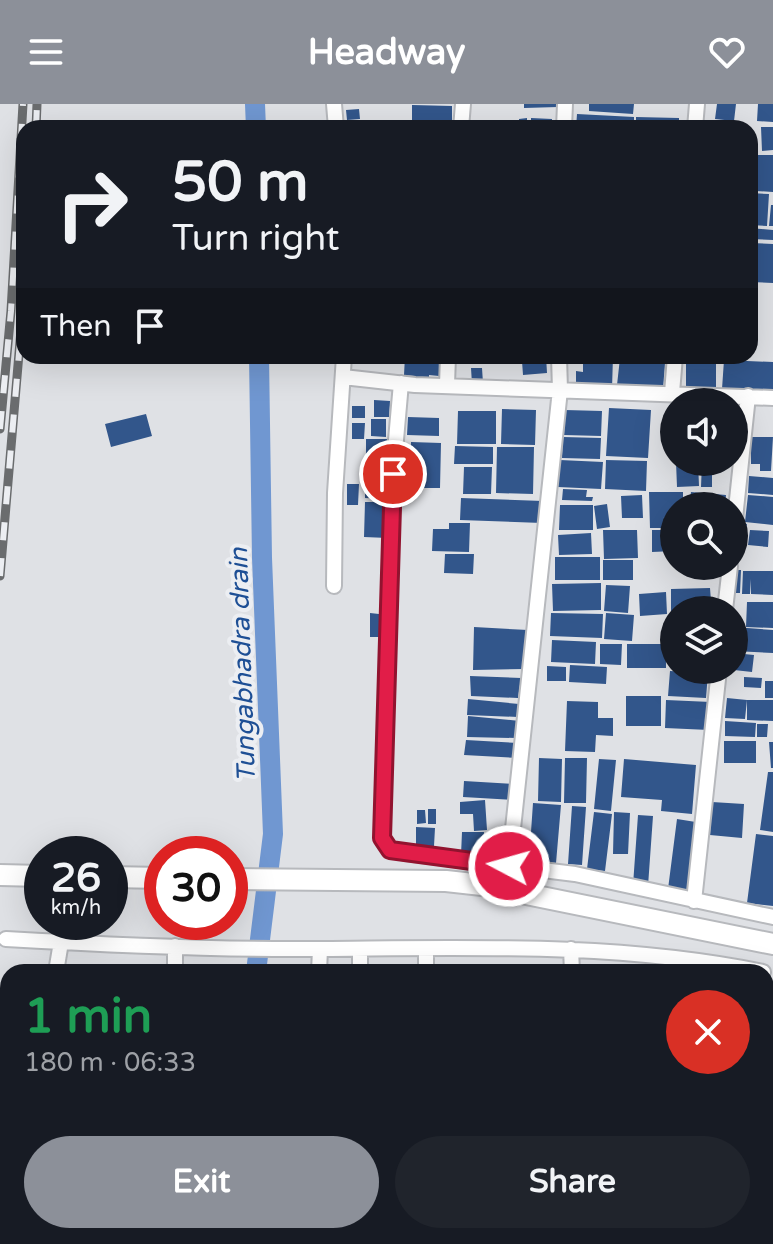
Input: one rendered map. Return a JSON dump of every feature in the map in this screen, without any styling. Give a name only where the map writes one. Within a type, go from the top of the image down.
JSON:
[{"type":"main road","points":[[0,875],[24,876]]},
{"type":"main road","points":[[248,879],[446,881],[482,885],[773,944]]},
{"type":"street","points":[[334,586],[335,493],[344,364]]},
{"type":"street","points":[[447,385],[448,364]]},
{"type":"street","points":[[509,866],[560,390],[559,364]]},
{"type":"street","points":[[672,388],[674,364]]},
{"type":"street","points":[[343,377],[401,383],[660,393]]},
{"type":"street","points":[[401,383],[392,489],[382,838],[390,850],[575,874],[773,917]]},
{"type":"street","points":[[748,396],[773,398]]},
{"type":"street","points":[[694,901],[717,684]]},
{"type":"street","points":[[6,939],[236,948],[571,949],[724,964]]},
{"type":"street","points":[[57,964],[61,942]]},
{"type":"street","points":[[175,946],[175,964]]},
{"type":"street","points":[[316,949],[318,964]]},
{"type":"street","points":[[360,949],[360,964]]},
{"type":"street","points":[[426,949],[426,964]]},
{"type":"street","points":[[571,949],[572,964]]},
{"type":"building","points":[[524,104],[558,104],[558,107],[524,108]]},
{"type":"building","points":[[589,104],[634,104],[633,114],[589,111]]},
{"type":"building","points":[[717,104],[736,104],[734,120],[715,119]]},
{"type":"building","points":[[758,104],[773,104],[773,122],[757,120]]},
{"type":"building","points":[[412,105],[452,106],[452,120],[412,120]]},
{"type":"building","points":[[359,109],[360,119],[347,120],[346,110]]},
{"type":"building","points":[[577,114],[634,117],[634,120],[577,120]]},
{"type":"building","points":[[636,117],[679,118],[679,120],[636,120]]},
{"type":"building","points":[[761,127],[773,127],[773,150],[762,151]]},
{"type":"building","points":[[758,155],[773,155],[773,192],[758,191]]},
{"type":"building","points":[[758,193],[769,194],[767,226],[758,225]]},
{"type":"building","points":[[771,205],[773,226],[769,226]]},
{"type":"building","points":[[758,229],[773,230],[773,240],[758,239]]},
{"type":"building","points":[[758,243],[773,244],[773,283],[758,282]]},
{"type":"building","points":[[773,362],[773,392],[722,388],[724,364]]},
{"type":"building","points":[[405,364],[440,364],[439,376],[429,375],[429,381],[404,375]]},
{"type":"building","points":[[522,364],[546,364],[547,373],[523,375]]},
{"type":"building","points":[[583,364],[613,364],[612,389],[576,388],[576,371],[583,372]]},
{"type":"building","points":[[619,364],[665,364],[663,388],[617,385]]},
{"type":"building","points":[[686,364],[716,364],[716,388],[686,388]]},
{"type":"building","points":[[471,368],[482,368],[483,383],[472,384]]},
{"type":"building","points":[[374,400],[390,401],[389,417],[374,417]]},
{"type":"building","points":[[352,406],[365,406],[365,418],[352,418]]},
{"type":"building","points":[[609,408],[651,410],[648,458],[606,456]]},
{"type":"building","points":[[502,409],[536,410],[535,445],[501,444]]},
{"type":"building","points":[[565,410],[602,411],[601,436],[564,435]]},
{"type":"building","points":[[458,411],[496,411],[496,444],[457,444]]},
{"type":"building","points":[[146,414],[152,436],[111,447],[105,424]]},
{"type":"building","points":[[408,417],[439,418],[439,436],[407,435]]},
{"type":"building","points":[[371,419],[386,419],[386,437],[371,436]]},
{"type":"building","points":[[352,423],[365,423],[364,439],[352,439]]},
{"type":"building","points":[[563,437],[601,438],[600,459],[562,458]]},
{"type":"building","points":[[751,437],[773,437],[771,471],[760,471],[760,464],[751,464]]},
{"type":"building","points":[[366,439],[387,439],[386,457],[366,457]]},
{"type":"building","points":[[411,442],[441,443],[440,488],[410,488]]},
{"type":"building","points":[[455,446],[493,447],[493,464],[454,464]]},
{"type":"building","points":[[497,447],[534,447],[533,494],[496,493]]},
{"type":"building","points":[[367,460],[388,460],[387,484],[366,484]]},
{"type":"building","points":[[560,460],[603,462],[601,489],[558,487]]},
{"type":"building","points":[[606,460],[647,461],[646,491],[605,489]]},
{"type":"building","points":[[464,467],[492,467],[491,494],[463,494]]},
{"type":"building","points":[[677,476],[699,476],[699,486],[677,487]]},
{"type":"building","points":[[701,476],[712,476],[712,487],[701,487]]},
{"type":"building","points":[[749,476],[773,478],[773,495],[748,493]]},
{"type":"building","points":[[347,484],[359,484],[358,505],[347,505]]},
{"type":"building","points":[[365,489],[389,490],[389,499],[365,498]]},
{"type":"building","points":[[563,489],[587,490],[586,497],[593,497],[592,501],[562,500]]},
{"type":"building","points":[[649,492],[660,492],[660,528],[650,528]]},
{"type":"building","points":[[642,495],[643,518],[622,518],[621,496]]},
{"type":"building","points":[[748,495],[773,497],[773,525],[748,522]]},
{"type":"building","points":[[461,498],[543,501],[542,523],[460,520]]},
{"type":"building","points":[[365,502],[389,502],[388,538],[364,537]]},
{"type":"building","points":[[607,504],[610,527],[597,529],[594,506]]},
{"type":"building","points":[[560,505],[593,505],[593,530],[559,530]]},
{"type":"building","points":[[449,523],[470,523],[469,552],[432,551],[433,529],[449,529]]},
{"type":"building","points":[[603,530],[637,530],[638,558],[604,559]]},
{"type":"building","points":[[652,530],[660,530],[660,552],[652,552]]},
{"type":"building","points":[[750,530],[769,531],[768,547],[748,545]]},
{"type":"building","points":[[591,533],[592,554],[559,555],[558,535]]},
{"type":"building","points":[[445,554],[474,554],[473,574],[444,573]]},
{"type":"building","points":[[555,557],[600,557],[600,580],[555,580]]},
{"type":"building","points":[[603,560],[633,560],[633,580],[603,580]]},
{"type":"building","points":[[748,571],[773,571],[773,595],[751,594],[751,579],[750,594],[742,594],[743,580],[748,580]]},
{"type":"building","points":[[729,580],[741,580],[740,593],[728,593]]},
{"type":"building","points":[[601,583],[601,610],[553,611],[552,584]]},
{"type":"building","points":[[606,585],[630,586],[628,613],[604,611]]},
{"type":"building","points":[[710,588],[711,596],[671,596],[671,589]]},
{"type":"building","points":[[666,592],[666,596],[660,596],[660,615],[640,616],[639,594]]},
{"type":"building","points":[[748,602],[773,602],[773,628],[748,627]]},
{"type":"building","points":[[370,613],[379,614],[379,637],[370,637]]},
{"type":"building","points":[[551,613],[603,614],[602,638],[550,636]]},
{"type":"building","points":[[606,613],[634,615],[632,641],[604,639]]},
{"type":"building","points":[[474,627],[528,630],[524,669],[473,670]]},
{"type":"building","points":[[748,628],[773,630],[773,653],[748,652]]},
{"type":"building","points":[[552,640],[596,642],[595,664],[551,662]]},
{"type":"building","points":[[600,644],[622,644],[621,665],[600,664]]},
{"type":"building","points":[[627,644],[660,644],[660,668],[627,668]]},
{"type":"building","points":[[748,654],[754,655],[752,672],[748,672]]},
{"type":"building","points":[[570,665],[607,667],[606,684],[569,682]]},
{"type":"building","points":[[547,666],[566,667],[566,681],[547,681]]},
{"type":"building","points":[[470,676],[521,678],[518,698],[471,696]]},
{"type":"building","points":[[748,677],[762,678],[761,688],[744,687],[748,684]]},
{"type":"building","points":[[765,681],[773,681],[773,698],[765,698]]},
{"type":"building","points":[[669,684],[707,684],[706,698],[668,696]]},
{"type":"building","points":[[626,696],[661,696],[661,726],[626,726]]},
{"type":"building","points":[[727,698],[747,700],[745,719],[725,718]]},
{"type":"building","points":[[468,699],[519,704],[518,717],[467,715]]},
{"type":"building","points":[[666,700],[711,702],[709,730],[665,728]]},
{"type":"building","points":[[747,700],[773,700],[773,721],[747,720]]},
{"type":"building","points":[[567,701],[598,702],[598,718],[613,718],[613,736],[596,735],[595,752],[565,751]]},
{"type":"building","points":[[468,716],[520,721],[516,738],[467,737]]},
{"type":"building","points":[[725,721],[756,723],[755,737],[725,736]]},
{"type":"building","points":[[757,724],[768,724],[767,737],[757,737]]},
{"type":"building","points":[[466,740],[519,743],[518,758],[464,755]]},
{"type":"building","points":[[724,741],[756,741],[756,763],[724,763]]},
{"type":"building","points":[[769,742],[773,742],[773,768],[771,768]]},
{"type":"building","points":[[539,758],[562,759],[561,802],[538,801]]},
{"type":"building","points":[[565,758],[587,758],[586,803],[564,803]]},
{"type":"building","points":[[599,759],[616,760],[611,811],[594,809]]},
{"type":"building","points":[[624,759],[696,765],[692,814],[661,811],[662,800],[621,797]]},
{"type":"building","points":[[768,772],[773,772],[773,832],[760,830]]},
{"type":"building","points":[[464,781],[513,784],[513,800],[463,797]]},
{"type":"building","points":[[485,800],[487,830],[474,831],[473,814],[460,814],[460,802]]},
{"type":"building","points":[[712,802],[744,804],[742,838],[710,835]]},
{"type":"building","points":[[533,803],[561,805],[556,863],[529,861]]},
{"type":"building","points":[[572,806],[586,807],[582,865],[568,864]]},
{"type":"building","points":[[428,809],[436,809],[436,824],[428,824]]},
{"type":"building","points":[[417,810],[425,810],[426,823],[417,824]]},
{"type":"building","points":[[594,812],[612,814],[605,871],[587,869]]},
{"type":"building","points":[[614,812],[630,813],[628,854],[613,854]]},
{"type":"building","points":[[638,815],[653,816],[648,886],[633,885]]},
{"type":"building","points":[[677,819],[702,823],[692,892],[668,889]]},
{"type":"building","points":[[416,827],[435,828],[434,846],[416,846]]},
{"type":"building","points":[[462,832],[484,832],[483,856],[461,855]]},
{"type":"building","points":[[756,834],[773,836],[773,906],[747,903]]},
{"type":"waterway","name":"Tungabhadra drain","points":[[255,104],[256,120]]},
{"type":"waterway","name":"Tungabhadra drain","points":[[257,964],[273,834],[262,558],[259,364]]},
{"type":"railway","points":[[22,120],[23,104]]},
{"type":"railway","points":[[36,120],[37,104]]},
{"type":"railway","points":[[0,429],[16,225]]},
{"type":"railway","points":[[0,576],[18,364]]},
{"type":"route","points":[[393,474],[382,838],[390,850],[509,866]]}]
